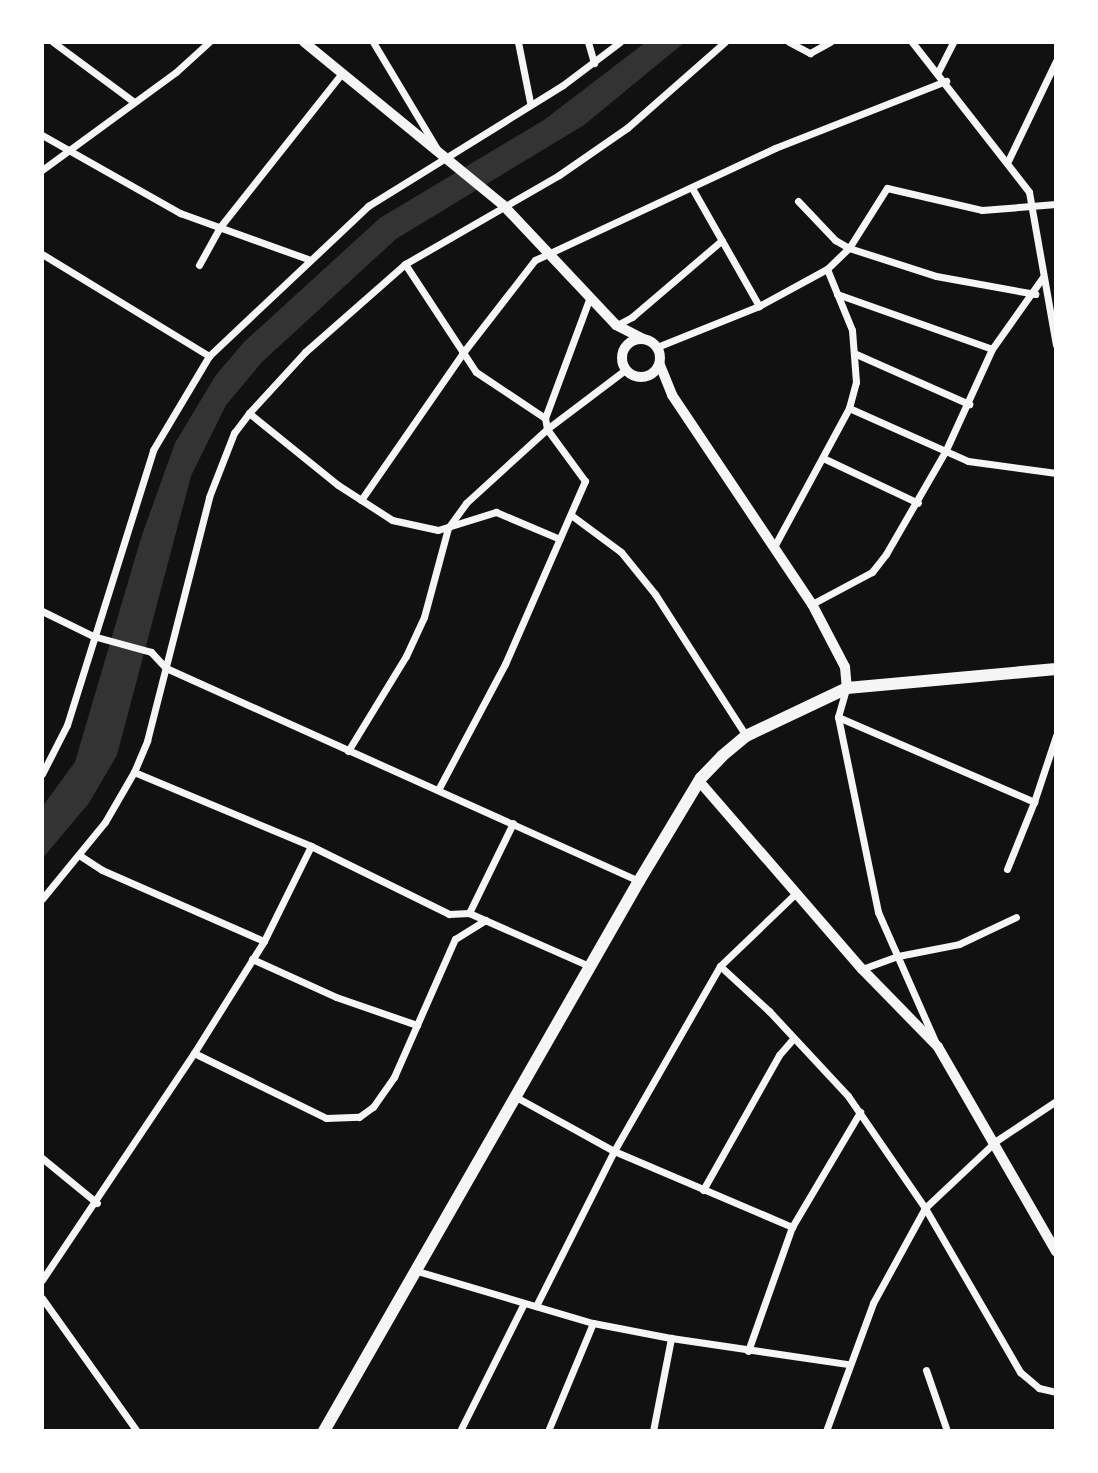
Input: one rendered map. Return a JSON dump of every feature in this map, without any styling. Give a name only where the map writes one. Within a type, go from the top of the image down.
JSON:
[{"type":"main road","points":[[324,1431],[589,967],[699,781],[746,736],[847,688],[1056,669]]},
{"type":"street","points":[[53,42],[134,102]]},
{"type":"street","points":[[42,170],[209,42]]},
{"type":"street","points":[[304,42],[503,205],[552,253],[616,326],[657,347]]},
{"type":"street","points":[[373,42],[442,155]]},
{"type":"street","points":[[518,42],[530,102]]},
{"type":"street","points":[[588,42],[594,63]]},
{"type":"street","points":[[42,774],[67,725],[153,450],[209,356],[368,206],[442,155],[594,63],[620,42]]},
{"type":"street","points":[[42,900],[79,855],[134,772],[166,668],[209,497],[234,433],[249,413],[305,352],[405,264],[559,175],[627,128],[725,42]]},
{"type":"street","points":[[789,42],[810,53],[830,42]]},
{"type":"street","points":[[912,42],[946,81],[1029,192],[1056,345]]},
{"type":"street","points":[[938,72],[953,42]]},
{"type":"street","points":[[1008,161],[1056,61]]},
{"type":"street","points":[[199,265],[220,227],[342,73]]},
{"type":"street","points":[[361,500],[521,274],[552,253],[775,148],[946,81]]},
{"type":"street","points":[[42,135],[67,152],[180,213],[308,260]]},
{"type":"street","points":[[692,188],[759,306]]},
{"type":"street","points":[[657,347],[759,306],[827,269],[849,248],[887,188],[982,210],[1056,204]]},
{"type":"street","points":[[798,201],[835,240],[849,248],[936,276],[1035,294]]},
{"type":"street","points":[[616,326],[632,317],[722,240]]},
{"type":"street","points":[[42,254],[209,356]]},
{"type":"street","points":[[405,264],[476,372],[545,418]]},
{"type":"street","points":[[775,545],[849,408],[856,354],[827,269]]},
{"type":"street","points":[[812,604],[872,572],[918,503],[969,404],[992,349],[1035,294],[1043,277]]},
{"type":"street","points":[[837,294],[992,349]]},
{"type":"street","points":[[438,790],[505,664],[585,481],[547,429],[545,418],[591,297]]},
{"type":"street","points":[[616,326],[625,370]]},
{"type":"street","points":[[622,354],[632,341],[643,339]]},
{"type":"street","points":[[657,347],[660,365],[672,395],[775,545],[812,604],[845,667],[847,688],[838,717],[878,912],[938,1047],[996,1141],[1056,1251]]},
{"type":"street","points":[[856,354],[969,404]]},
{"type":"street","points":[[645,378],[660,365]]},
{"type":"street","points":[[625,370],[645,378],[672,395]]},
{"type":"street","points":[[348,751],[415,636],[448,528],[474,495],[547,429],[625,370]]},
{"type":"street","points":[[849,408],[945,452],[1003,469],[1056,473]]},
{"type":"street","points":[[249,413],[361,500],[399,522],[448,528],[496,512],[560,539]]},
{"type":"street","points":[[823,458],[918,503]]},
{"type":"street","points":[[571,515],[621,552],[655,594],[746,736]]},
{"type":"street","points":[[42,611],[93,636],[151,652],[166,668],[639,881]]},
{"type":"street","points":[[838,717],[1034,802]]},
{"type":"street","points":[[1007,869],[1034,802],[1056,736]]},
{"type":"street","points":[[134,772],[311,846],[449,914],[469,913],[589,967]]},
{"type":"street","points":[[699,781],[862,969],[938,1047]]},
{"type":"street","points":[[469,913],[513,823]]},
{"type":"street","points":[[42,1280],[97,1203],[264,941],[311,846]]},
{"type":"street","points":[[79,855],[102,870],[264,941]]},
{"type":"street","points":[[536,1306],[614,1151],[720,966],[796,893]]},
{"type":"street","points":[[862,969],[898,956],[959,944],[1016,917]]},
{"type":"street","points":[[194,1053],[326,1118],[345,1120],[359,1117],[386,1092],[455,939],[486,920]]},
{"type":"street","points":[[252,959],[336,997],[417,1025]]},
{"type":"street","points":[[720,966],[793,1039],[860,1112],[925,1208],[1020,1372],[1039,1388],[1056,1392]]},
{"type":"street","points":[[703,1190],[779,1055],[793,1039]]},
{"type":"street","points":[[516,1097],[614,1151],[792,1227]]},
{"type":"street","points":[[825,1431],[873,1303],[925,1208],[996,1141],[1056,1101]]},
{"type":"street","points":[[748,1351],[792,1227],[860,1112]]},
{"type":"street","points":[[42,1158],[97,1203]]},
{"type":"street","points":[[417,1272],[523,1305],[536,1306],[593,1323],[748,1351],[848,1364]]},
{"type":"street","points":[[42,1298],[137,1431]]},
{"type":"street","points":[[460,1431],[523,1305]]},
{"type":"street","points":[[548,1431],[593,1323]]},
{"type":"street","points":[[653,1431],[671,1338]]},
{"type":"street","points":[[926,1370],[947,1431]]},
{"type":"shaded area","points":[[646,42],[685,42],[584,125],[396,239],[262,362],[226,405],[191,476],[117,755],[89,803],[42,859],[42,807],[75,762],[141,538],[175,443],[216,375],[244,342],[380,218],[544,120]]}]
